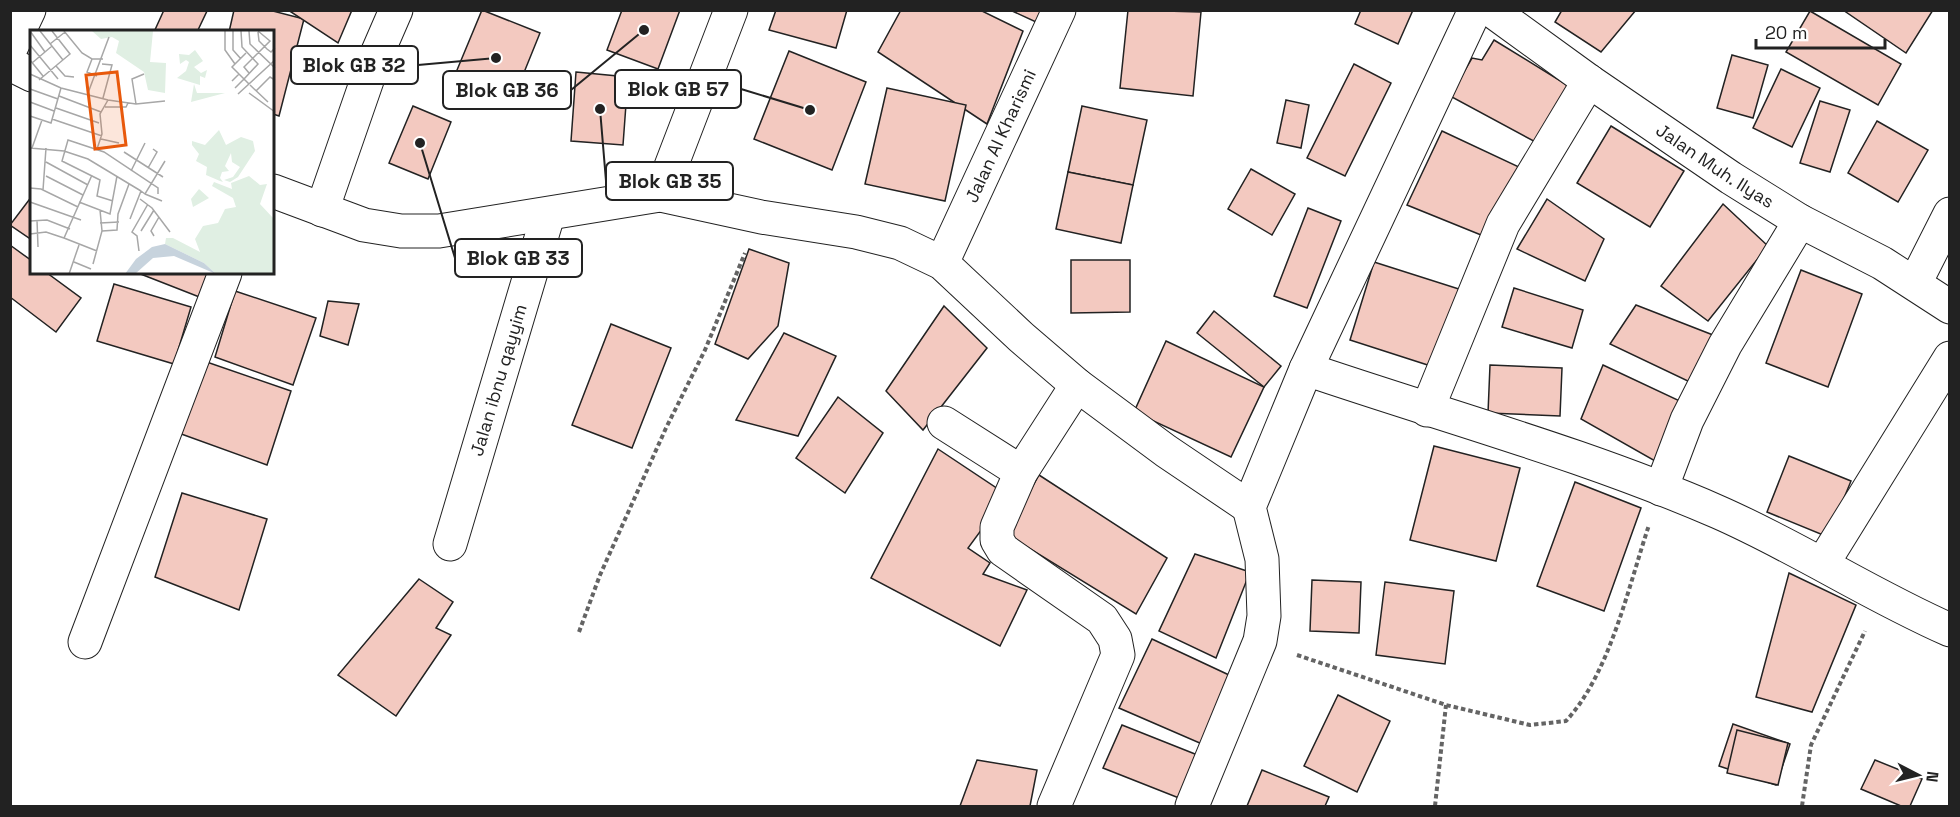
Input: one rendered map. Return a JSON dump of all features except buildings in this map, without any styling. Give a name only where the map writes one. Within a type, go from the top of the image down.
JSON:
[{"type":"street","points":[[10,50],[29,10]]},
{"type":"street","points":[[322,210],[373,63],[396,10]]},
{"type":"street","points":[[660,195],[731,10]]},
{"type":"street","name":"Jalan Al Kharismi","points":[[942,263],[1059,10]]},
{"type":"street","points":[[1192,807],[1260,641],[1264,616],[1262,559],[1249,507],[1306,369],[1475,10]]},
{"type":"street","name":"Jalan Muh. Ilyas","points":[[1491,10],[1589,81],[1800,221],[1915,283],[1950,307]]},
{"type":"street","points":[[10,64],[30,74]]},
{"type":"street","points":[[1427,410],[1503,224],[1589,81]]},
{"type":"street","points":[[274,191],[364,225],[401,231],[439,231],[660,195],[761,217],[856,232],[900,243],[942,263],[1021,337],[1077,384],[1166,451],[1249,507]]},
{"type":"street","points":[[1915,283],[1950,214]]},
{"type":"street","name":"Jalan ibnu qayyim","points":[[450,544],[548,215]]},
{"type":"street","points":[[1661,489],[1687,420],[1725,345],[1800,221]]},
{"type":"street","points":[[85,642],[225,274]]},
{"type":"street","points":[[1823,563],[1950,358]]},
{"type":"street","points":[[1306,369],[1427,410],[1548,446],[1661,489],[1758,530],[1823,563],[1881,598],[1950,630]]},
{"type":"street","points":[[1054,807],[1118,655],[1115,639],[1102,619],[1012,560],[997,540],[997,527],[1021,472],[1077,384]]},
{"type":"street","points":[[944,423],[1021,472]]},
{"type":"path","points":[[579,632],[600,575],[666,428],[705,350],[761,217]]},
{"type":"path","points":[[1260,641],[1335,670],[1446,705],[1530,725],[1566,721],[1580,706],[1596,680],[1661,489]]},
{"type":"path","points":[[1802,807],[1811,745],[1881,598]]},
{"type":"path","points":[[1435,807],[1446,705]]},
{"type":"place","name":"Blok GB 36","points":[[644,30]]},
{"type":"place","name":"Blok GB 32","points":[[496,58]]},
{"type":"place","name":"Blok GB 35","points":[[600,109]]},
{"type":"place","name":"Blok GB 57","points":[[810,110]]},
{"type":"place","name":"Blok GB 33","points":[[420,143]]}]
